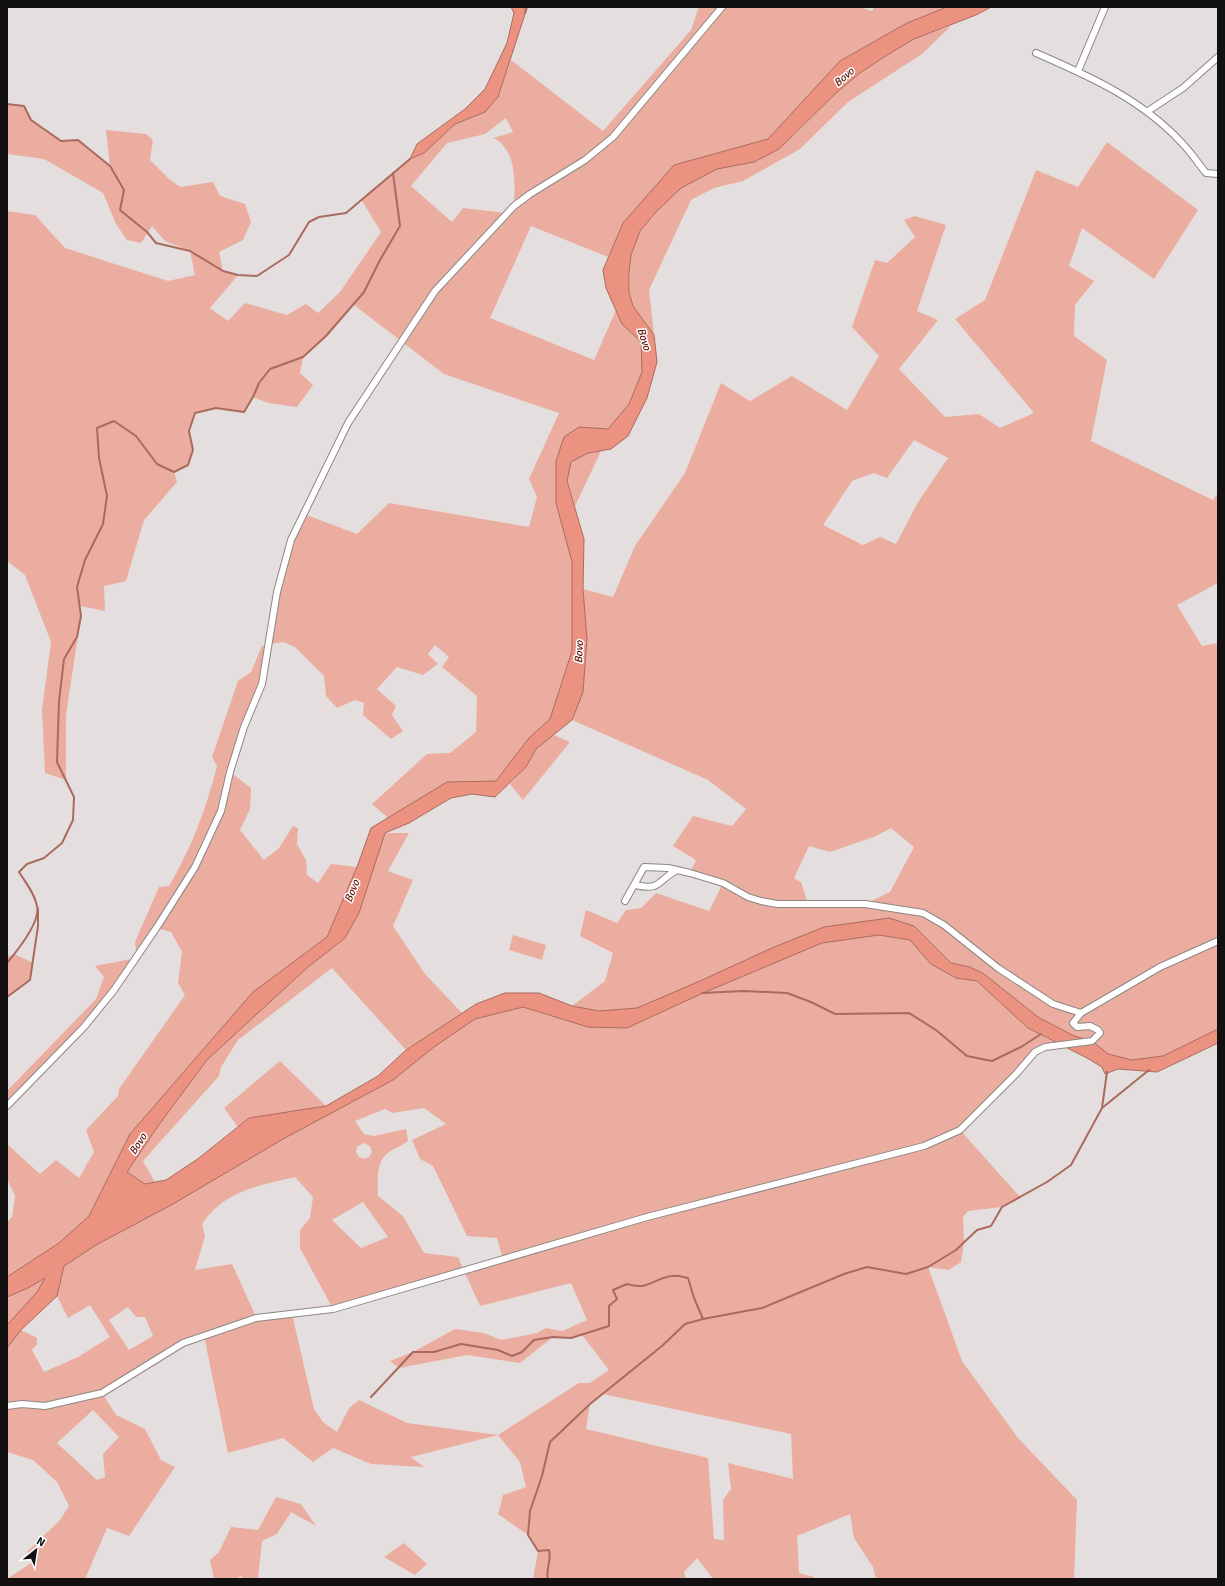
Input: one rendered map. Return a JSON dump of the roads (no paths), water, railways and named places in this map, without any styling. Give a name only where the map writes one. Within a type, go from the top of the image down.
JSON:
[{"type":"street","points":[[7,1106],[84,1027],[114,990],[157,928],[198,861],[221,811],[230,772],[244,728],[262,684],[277,592],[291,540],[348,423],[435,291],[514,206],[530,194],[585,160],[613,137],[722,7]]},
{"type":"street","points":[[1078,71],[1105,7]]},
{"type":"street","points":[[1036,53],[1078,71],[1118,91],[1148,111],[1181,142],[1206,173],[1218,174]]},
{"type":"street","points":[[1148,111],[1183,88],[1218,58]]},
{"type":"street","points":[[625,901],[644,867],[677,870],[723,883],[748,897],[777,904],[865,904],[922,913],[944,925],[998,968],[1052,1004],[1081,1013]]},
{"type":"street","points":[[635,885],[650,888],[662,882],[668,874],[677,870]]},
{"type":"street","points":[[7,1406],[22,1404],[45,1406],[102,1393],[183,1343],[256,1318],[333,1309],[647,1217],[924,1146],[960,1130],[1017,1073],[1035,1052],[1045,1047],[1092,1041],[1098,1037],[1100,1033],[1098,1030],[1090,1026],[1077,1027],[1073,1023],[1081,1013],[1160,967],[1218,941]]},
{"type":"water","points":[[511,7],[524,7],[526,11],[498,97],[485,112],[455,124],[424,153],[410,159],[417,144],[465,109],[485,89],[507,43],[514,13]]},
{"type":"water","name":"Bovo","points":[[947,7],[991,7],[976,15],[914,39],[887,55],[860,73],[836,93],[779,149],[754,162],[717,169],[681,188],[655,213],[640,231],[631,255],[629,292],[633,306],[654,335],[657,362],[647,398],[628,436],[611,449],[588,453],[571,462],[567,481],[584,539],[583,589],[587,639],[583,692],[572,720],[536,749],[526,767],[495,797],[472,794],[451,798],[409,823],[385,833],[359,913],[345,938],[308,967],[207,1060],[158,1126],[127,1172],[145,1184],[166,1180],[199,1158],[249,1118],[326,1106],[378,1076],[406,1050],[476,1004],[505,993],[539,993],[572,1006],[599,1011],[637,1008],[772,948],[824,927],[889,918],[914,926],[951,963],[970,967],[984,974],[1038,1017],[1074,1036],[1092,1041],[1108,1054],[1132,1060],[1163,1056],[1218,1029],[1218,1043],[1157,1072],[1118,1069],[1105,1074],[1102,1067],[1087,1058],[1028,1028],[977,981],[956,978],[931,964],[910,940],[879,935],[822,943],[703,993],[627,1028],[588,1027],[523,1007],[475,1019],[434,1047],[393,1080],[283,1139],[173,1204],[96,1245],[64,1266],[57,1296],[21,1330],[7,1348],[7,1325],[37,1292],[45,1278],[28,1288],[7,1297],[7,1277],[59,1243],[89,1216],[130,1134],[253,992],[327,937],[357,867],[371,828],[447,782],[496,781],[529,738],[550,719],[572,651],[572,562],[556,503],[556,461],[564,437],[579,427],[608,429],[629,404],[642,372],[641,342],[622,324],[606,288],[603,270],[623,223],[674,165],[768,139],[840,61],[907,23]]},
{"type":"waterway","points":[[525,13],[527,7]]},
{"type":"waterway","points":[[7,104],[24,106],[31,120],[61,141],[78,140],[110,166],[124,190],[120,210],[147,232],[156,243],[190,251],[223,271],[238,275],[257,276],[289,255],[309,222],[319,217],[346,213],[410,159]]},
{"type":"waterway","points":[[7,963],[27,936],[35,920],[37,912],[34,897],[19,872],[27,864],[44,858],[62,843],[73,820],[74,797],[57,762],[59,701],[64,659],[77,637],[81,616],[77,587],[85,560],[103,524],[107,496],[99,458],[97,428],[114,421],[136,436],[157,464],[174,472],[188,465],[193,450],[189,431],[195,413],[216,408],[244,412],[259,383],[270,369],[303,357],[326,336],[364,292],[380,260],[400,226],[393,173]]},
{"type":"waterway","points":[[7,997],[30,980],[38,926],[38,909]]},
{"type":"waterway","points":[[702,993],[743,991],[787,993],[811,1002],[835,1014],[909,1013],[936,1030],[967,1056],[992,1061],[1021,1047],[1041,1034]]},
{"type":"waterway","points":[[1102,1108],[1149,1070]]},
{"type":"waterway","points":[[371,1397],[413,1352],[434,1352],[461,1344],[498,1350],[512,1356],[522,1352],[534,1340],[553,1337],[571,1338],[609,1326],[609,1306],[617,1299],[613,1290],[627,1284],[641,1286],[666,1277],[680,1276],[688,1278],[694,1298],[703,1319],[762,1308],[844,1274],[867,1267],[906,1274],[928,1267],[956,1250],[977,1230],[991,1226],[1002,1207],[1047,1182],[1071,1165],[1102,1108],[1107,1072]]},
{"type":"waterway","points":[[548,1579],[547,1572],[550,1558],[549,1550],[538,1551],[528,1535],[530,1511],[542,1476],[550,1442],[590,1404],[662,1346],[685,1324],[703,1319]]}]
